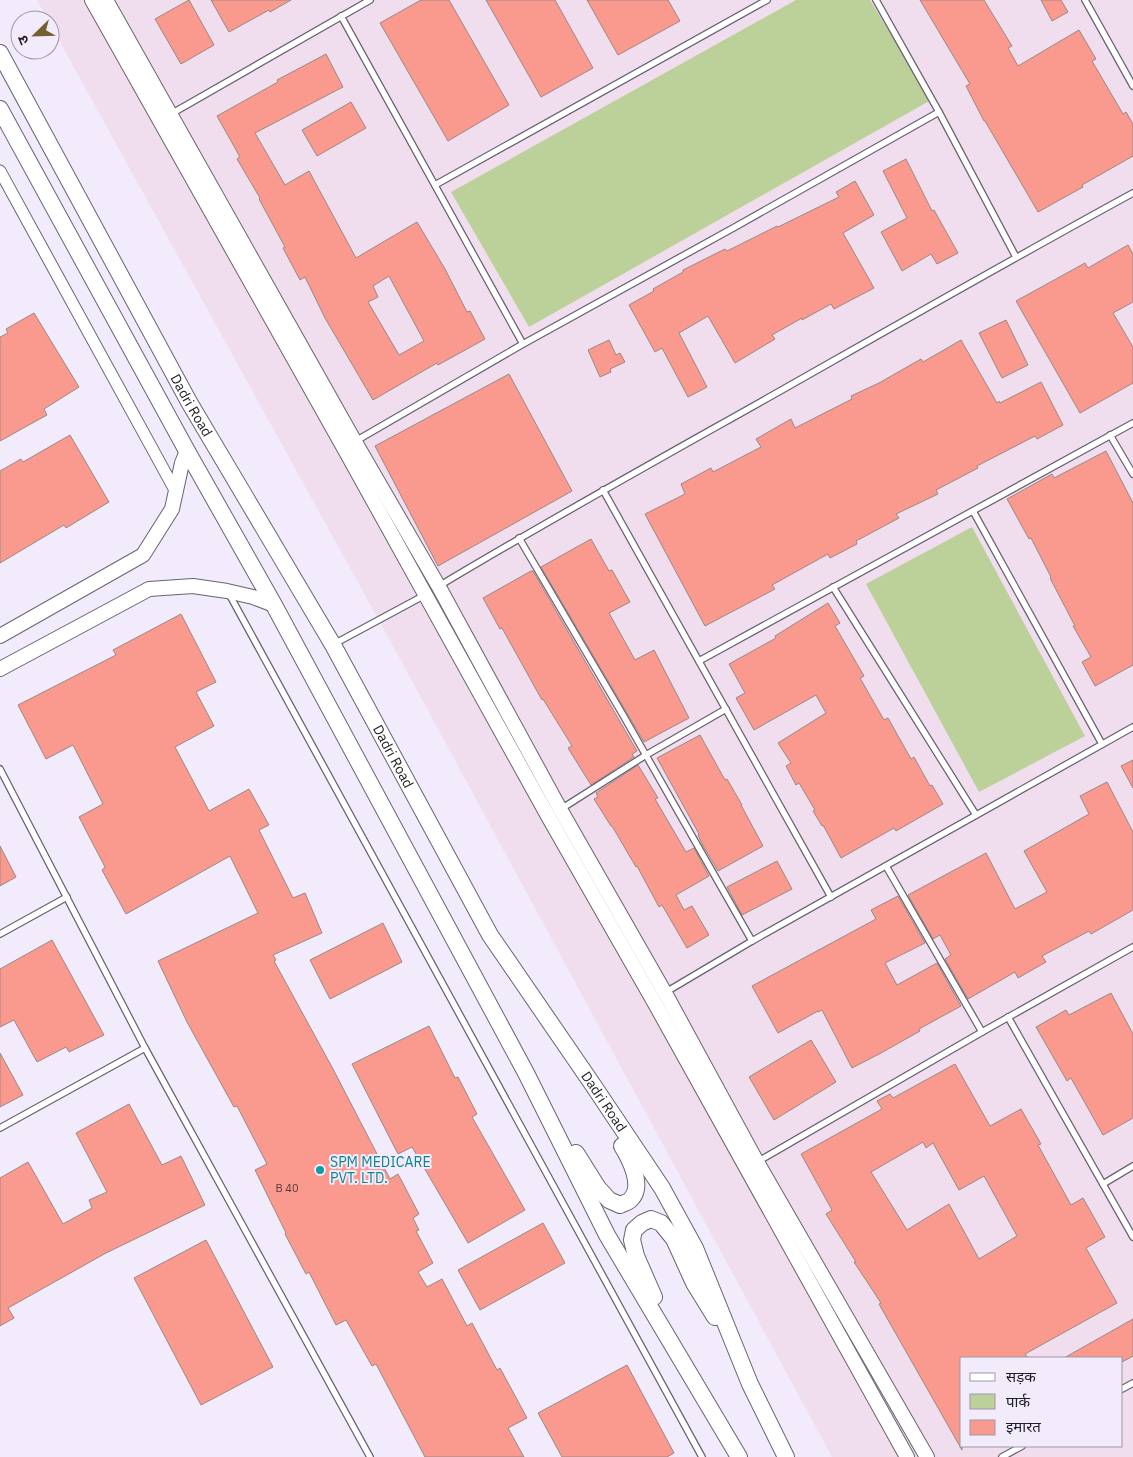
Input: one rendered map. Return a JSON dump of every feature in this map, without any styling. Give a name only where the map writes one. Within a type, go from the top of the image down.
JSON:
[{"type":"main road","name":"Dadri Road","points":[[0,53],[189,402],[332,645],[490,935],[662,1188],[695,1248],[750,1384],[786,1457]]},
{"type":"main road","name":"Dadri Road","points":[[0,109],[187,451],[274,605],[526,1073],[607,1235],[739,1457]]},
{"type":"main road","points":[[526,1073],[598,1188],[609,1200],[620,1205],[631,1200],[636,1190],[635,1174],[631,1161],[605,1116],[593,1085]]},
{"type":"main road","points":[[684,1363],[639,1264],[632,1240],[634,1230],[642,1223],[651,1220],[661,1222],[674,1240],[694,1283],[738,1353]]},
{"type":"street","points":[[92,0],[166,117]]},
{"type":"street","points":[[106,0],[166,117],[349,445],[426,595],[659,996],[752,1165],[907,1457]]},
{"type":"street","points":[[0,171],[176,492]]},
{"type":"street","points":[[349,445],[439,587],[554,813]]},
{"type":"street","points":[[0,636],[143,555],[172,509],[182,463],[187,451]]},
{"type":"street","points":[[0,669],[148,589],[193,586],[228,591],[274,605]]},
{"type":"street","points":[[752,1165],[927,1457]]},
{"type":"lane","points":[[166,117],[370,0]]},
{"type":"lane","points":[[435,185],[767,0]]},
{"type":"lane","points":[[876,0],[940,112],[1016,257]]},
{"type":"lane","points":[[1085,0],[1133,86]]},
{"type":"lane","points":[[341,16],[523,344]]},
{"type":"lane","points":[[349,445],[523,344],[940,112]]},
{"type":"lane","points":[[332,645],[426,595],[519,538],[603,490],[1133,193]]},
{"type":"lane","points":[[699,661],[1133,423]]},
{"type":"lane","points":[[1110,435],[1133,474]]},
{"type":"lane","points":[[603,490],[831,897]]},
{"type":"lane","points":[[973,511],[1102,744]]},
{"type":"lane","points":[[519,538],[646,755],[752,942]]},
{"type":"lane","points":[[833,587],[976,815]]},
{"type":"lane","points":[[228,591],[702,1457]]},
{"type":"lane","points":[[554,813],[646,755],[726,709]]},
{"type":"lane","points":[[659,996],[1133,727]]},
{"type":"lane","points":[[0,769],[145,1048],[370,1457]]},
{"type":"lane","points":[[886,866],[982,1032]]},
{"type":"lane","points":[[0,934],[67,897]]},
{"type":"lane","points":[[752,1165],[1133,946]]},
{"type":"lane","points":[[1008,1017],[1133,1237]]},
{"type":"lane","points":[[0,1128],[145,1048]]},
{"type":"lane","points":[[1103,1184],[1133,1166]]},
{"type":"lane","points":[[1002,1457],[1020,1447]]},
{"type":"shaded area","points":[[37,0],[1133,0],[1133,1457],[832,1457],[398,655],[60,42],[60,10],[42,10]]},
{"type":"green space","points":[[796,0],[870,0],[931,100],[529,327],[451,192]]},
{"type":"green space","points":[[972,527],[1085,736],[979,792],[866,584]]},
{"type":"building","points":[[189,0],[214,45],[181,64],[155,19]]},
{"type":"building","points":[[211,0],[291,0],[229,32]]},
{"type":"building","points":[[421,0],[449,0],[509,105],[448,141],[380,23]]},
{"type":"building","points":[[486,0],[555,0],[593,68],[541,97]]},
{"type":"building","points":[[587,0],[668,0],[680,21],[618,55]]},
{"type":"building","points":[[920,0],[984,0],[1012,46],[1008,48],[1018,66],[1079,30],[1096,59],[1092,61],[1123,114],[1126,112],[1133,124],[1133,156],[1038,212],[984,121],[966,86],[970,84]]},
{"type":"building","points":[[1041,0],[1061,0],[1068,12],[1052,21]]},
{"type":"building","points":[[326,54],[343,87],[255,133],[285,185],[309,171],[356,258],[417,222],[445,269],[467,312],[470,311],[485,339],[438,365],[437,363],[373,400],[325,318],[305,277],[300,280],[260,198],[237,159],[240,157],[217,116],[278,82],[277,80]],"holes":[[[389,276],[424,341],[399,355],[368,302],[378,297],[373,286]]]},
{"type":"building","points":[[351,102],[366,128],[317,156],[302,130]]},
{"type":"building","points":[[906,159],[932,211],[934,210],[958,253],[937,264],[931,254],[902,271],[881,232],[907,218],[883,171]]},
{"type":"building","points":[[855,181],[874,215],[843,233],[874,288],[834,309],[831,304],[802,320],[802,318],[772,335],[775,339],[735,363],[708,316],[679,333],[707,387],[688,397],[662,348],[655,352],[629,305],[654,291],[653,289],[683,272],[683,270],[839,197],[836,192]]},
{"type":"building","points":[[1128,245],[1133,254],[1133,302],[1113,313],[1133,347],[1133,383],[1080,413],[1016,301],[1085,263],[1088,268]]},
{"type":"building","points":[[34,313],[79,387],[44,409],[47,415],[0,441],[0,337],[8,333],[6,329]]},
{"type":"building","points":[[1006,320],[1028,365],[1002,378],[979,333]]},
{"type":"building","points":[[609,340],[616,355],[620,353],[625,362],[610,369],[611,372],[600,377],[588,350]]},
{"type":"building","points":[[961,340],[997,403],[1041,382],[1063,425],[1037,439],[1035,436],[977,466],[978,468],[936,490],[938,494],[896,514],[899,518],[856,541],[857,544],[830,558],[828,554],[772,585],[775,589],[705,626],[645,514],[685,494],[681,484],[711,468],[713,472],[761,447],[756,439],[791,419],[795,428],[852,399],[851,396],[879,383],[921,359],[923,362]]},
{"type":"building","points":[[509,374],[572,491],[438,566],[375,446]]},
{"type":"building","points":[[70,435],[109,502],[66,528],[64,525],[0,563],[0,471],[21,459],[23,462]]},
{"type":"building","points":[[1106,451],[1133,503],[1133,665],[1095,686],[1082,662],[1091,657],[1073,626],[1075,626],[1031,538],[1029,539],[1007,499],[1052,474],[1054,478]]},
{"type":"building","points":[[591,539],[609,571],[612,570],[630,602],[609,613],[635,660],[654,650],[689,718],[644,742],[541,567]]},
{"type":"building","points":[[533,571],[637,751],[632,754],[634,757],[591,785],[568,748],[572,746],[542,700],[483,598]]},
{"type":"building","points":[[828,603],[840,623],[835,626],[864,676],[860,678],[884,720],[888,718],[911,759],[914,757],[930,786],[932,785],[943,804],[896,831],[894,828],[841,858],[799,783],[796,785],[786,766],[791,763],[778,743],[826,713],[816,695],[754,730],[736,698],[745,693],[729,664],[776,638],[775,636]]},
{"type":"building","points":[[181,614],[216,682],[196,692],[214,726],[175,747],[209,811],[249,789],[269,825],[259,830],[293,898],[305,893],[322,933],[273,955],[276,960],[274,961],[390,1179],[398,1174],[419,1214],[413,1218],[419,1230],[416,1231],[433,1263],[418,1272],[427,1287],[442,1279],[467,1326],[472,1323],[497,1370],[500,1368],[527,1418],[508,1428],[524,1457],[425,1457],[376,1364],[372,1366],[346,1320],[336,1325],[309,1272],[306,1274],[285,1234],[255,1170],[267,1164],[237,1106],[234,1107],[187,1022],[158,961],[258,913],[230,856],[126,914],[102,870],[105,867],[79,817],[103,804],[73,745],[46,759],[18,705],[116,655],[113,650]]},
{"type":"building","points":[[700,735],[725,780],[727,779],[742,805],[763,846],[718,871],[657,758]]},
{"type":"building","points":[[1133,760],[1133,788],[1121,766]]},
{"type":"building","points":[[638,765],[658,798],[655,799],[686,852],[694,848],[709,876],[676,895],[684,910],[692,906],[709,935],[687,948],[662,905],[659,907],[637,866],[594,799],[598,797],[596,793]]},
{"type":"building","points":[[1107,782],[1133,832],[1133,910],[1091,934],[1089,931],[1042,956],[1046,962],[1018,978],[1015,972],[968,999],[945,959],[951,955],[940,935],[933,939],[908,895],[986,853],[1015,909],[1047,892],[1024,851],[1089,814],[1080,796]]},
{"type":"building","points":[[0,846],[16,877],[0,886]]},
{"type":"building","points":[[777,861],[792,889],[742,915],[727,887]]},
{"type":"building","points":[[898,896],[925,943],[885,963],[897,985],[937,963],[961,1006],[852,1068],[822,1010],[778,1033],[752,986],[876,919],[871,910]]},
{"type":"building","points":[[383,923],[402,962],[330,999],[310,960]]},
{"type":"building","points":[[52,940],[104,1035],[69,1052],[66,1047],[37,1062],[14,1020],[0,1027],[0,969]]},
{"type":"building","points":[[1111,993],[1133,1034],[1133,1118],[1103,1135],[1071,1078],[1067,1081],[1036,1027],[1066,1010],[1069,1015]]},
{"type":"building","points":[[429,1026],[455,1078],[458,1077],[477,1114],[472,1117],[525,1210],[468,1243],[412,1147],[398,1154],[352,1064]]},
{"type":"building","points":[[811,1040],[836,1082],[774,1120],[749,1077]]},
{"type":"building","points":[[0,1053],[23,1095],[0,1107]]},
{"type":"building","points":[[955,1064],[990,1126],[1021,1109],[1041,1144],[1038,1145],[1071,1205],[1083,1198],[1105,1237],[1086,1248],[1117,1303],[1025,1354],[1027,1357],[960,1357],[960,1446],[879,1304],[881,1303],[826,1214],[832,1210],[801,1154],[882,1109],[877,1101],[890,1094],[893,1098]],"holes":[[[923,1142],[926,1148],[933,1143],[959,1190],[984,1176],[1017,1236],[979,1259],[949,1204],[907,1230],[871,1172]]]},
{"type":"building","points":[[129,1104],[162,1165],[181,1156],[205,1205],[106,1253],[8,1308],[14,1318],[0,1326],[0,1178],[28,1162],[63,1224],[92,1208],[89,1200],[107,1192],[76,1133]]},
{"type":"building","points":[[543,1223],[565,1263],[480,1310],[458,1270]]},
{"type":"building","points":[[206,1240],[273,1367],[201,1405],[134,1278]]},
{"type":"building","points":[[1133,1319],[1133,1356],[1123,1361],[1123,1357],[1066,1357]]},
{"type":"building","points":[[627,1365],[674,1453],[667,1457],[562,1457],[538,1413]]},
{"type":"place","name":"SPM MEDICARE PVT. LTD.","points":[[320,1170]]}]
